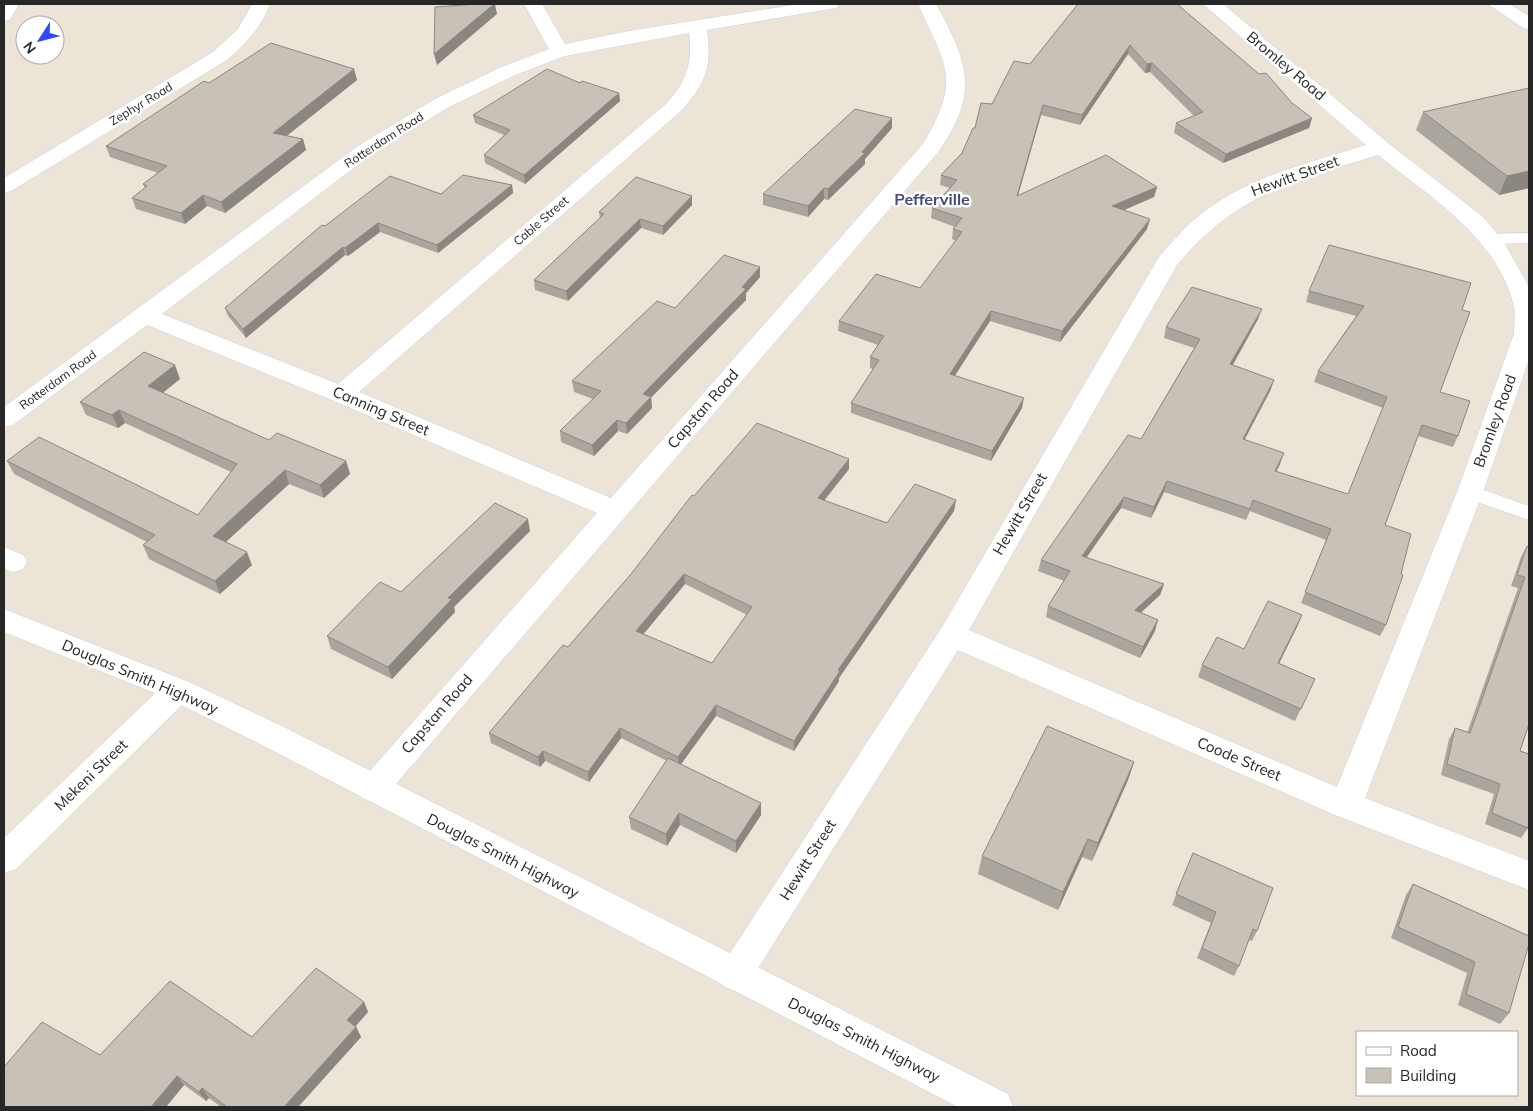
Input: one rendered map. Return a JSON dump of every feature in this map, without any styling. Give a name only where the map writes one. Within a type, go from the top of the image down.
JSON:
[{"type":"street","points":[[4,16],[10,4]]},
{"type":"street","name":"Zephyr Road","points":[[4,186],[220,56],[242,38],[256,20],[262,4]]},
{"type":"street","points":[[533,4],[560,51]]},
{"type":"street","name":"Rotterdam Road","points":[[4,420],[365,150],[400,126],[491,78],[560,51],[796,6],[830,4]]},
{"type":"street","name":"Capstan Road","points":[[373,789],[926,155],[945,126],[958,87],[958,69],[951,46],[927,4]]},
{"type":"street","name":"Bromley Road","points":[[1212,4],[1381,147],[1474,221],[1491,239],[1514,276],[1526,308],[1525,353],[1346,805]]},
{"type":"street","points":[[1498,4],[1529,24]]},
{"type":"street","name":"Cable Street","points":[[341,394],[674,106],[690,90],[698,73],[701,55],[697,26]]},
{"type":"street","name":"Hewitt Street","points":[[735,975],[952,634],[1162,270],[1182,241],[1206,220],[1237,198],[1274,181],[1381,147]]},
{"type":"street","name":"Canning Street","points":[[145,316],[341,394],[615,510]]},
{"type":"street","name":"Douglas Smith Highway","points":[[4,620],[178,690],[273,736],[735,975],[996,1107]]},
{"type":"street","name":"Coode Street","points":[[952,634],[1346,805],[1529,876]]},
{"type":"street","name":"Mekeni Street","points":[[4,859],[178,690]]},
{"type":"lane","points":[[1491,239],[1529,238]]},
{"type":"lane","points":[[1470,492],[1529,513]]},
{"type":"building","points":[[494,4],[434,54],[435,7]]},
{"type":"building","points":[[1078,4],[1177,4],[1259,74],[1266,73],[1292,103],[1312,118],[1226,154],[1176,123],[1203,112],[1152,63],[1147,64],[1130,45],[1082,115],[1043,105],[1017,196],[1106,155],[1157,187],[1112,206],[1150,219],[1062,331],[991,311],[950,374],[1024,398],[992,451],[851,403],[879,360],[870,357],[884,336],[839,321],[876,274],[920,288],[962,232],[953,229],[962,218],[932,208],[957,180],[941,175],[962,153],[973,128],[975,128],[981,103],[992,104],[1014,61],[1030,64]]},
{"type":"building","points":[[271,43],[354,69],[273,133],[303,139],[221,202],[203,195],[181,213],[132,198],[147,186],[143,184],[167,166],[106,146],[204,81],[209,83]]},
{"type":"building","points":[[547,69],[580,83],[582,81],[619,93],[524,175],[484,155],[510,130],[473,115]]},
{"type":"building","points":[[1529,88],[1529,171],[1507,176],[1423,112]]},
{"type":"building","points":[[855,109],[892,118],[862,152],[865,153],[828,189],[824,188],[808,206],[763,194]]},
{"type":"building","points":[[463,175],[512,185],[437,245],[378,223],[345,248],[343,247],[243,329],[225,308],[322,225],[325,226],[390,176],[441,194]]},
{"type":"building","points":[[636,177],[692,196],[663,226],[640,219],[566,291],[534,280],[604,214],[599,212]]},
{"type":"building","points":[[1329,245],[1471,283],[1462,310],[1470,312],[1440,392],[1470,401],[1458,436],[1422,425],[1385,525],[1411,534],[1401,574],[1403,575],[1386,625],[1305,592],[1331,529],[1253,500],[1250,509],[1167,481],[1154,507],[1124,497],[1082,556],[1164,584],[1135,610],[1158,620],[1143,647],[1048,606],[1070,571],[1041,560],[1128,435],[1141,439],[1200,339],[1166,327],[1192,287],[1262,309],[1230,364],[1274,380],[1243,439],[1284,453],[1275,471],[1348,494],[1387,397],[1318,371],[1364,306],[1309,291]]},
{"type":"building","points":[[724,255],[760,267],[742,287],[746,289],[643,394],[651,397],[626,423],[617,420],[592,445],[560,431],[601,391],[572,381],[657,301],[675,308]]},
{"type":"building","points":[[144,352],[175,365],[148,386],[269,440],[277,433],[346,461],[320,485],[285,470],[213,536],[247,552],[215,581],[143,545],[155,535],[7,461],[39,437],[198,515],[237,464],[119,410],[112,415],[80,402]]},
{"type":"building","points":[[757,423],[849,459],[818,498],[887,523],[915,484],[956,500],[838,670],[840,671],[794,741],[716,705],[678,757],[620,728],[588,772],[543,751],[538,757],[489,733],[563,645],[568,647],[631,574],[692,495],[694,496]],"holes":[[[684,574],[752,607],[712,663],[636,631]]]},
{"type":"building","points":[[495,503],[528,519],[448,598],[452,599],[388,667],[327,636],[380,582],[401,592]]},
{"type":"building","points":[[1527,546],[1529,547],[1529,724],[1520,751],[1529,754],[1528,828],[1492,813],[1500,784],[1447,764],[1455,728],[1470,733],[1525,577],[1517,575]]},
{"type":"building","points":[[1268,601],[1302,615],[1278,663],[1315,679],[1301,709],[1202,665],[1217,637],[1244,649]]},
{"type":"building","points":[[1047,726],[1134,762],[1098,843],[1088,839],[1063,892],[982,856]]},
{"type":"building","points":[[668,758],[761,803],[736,841],[679,813],[666,834],[629,817]]},
{"type":"building","points":[[1193,853],[1273,888],[1257,931],[1253,929],[1239,966],[1202,948],[1216,912],[1176,894]]},
{"type":"building","points":[[1413,884],[1529,936],[1529,944],[1509,1013],[1466,994],[1475,962],[1398,927]]},
{"type":"building","points":[[316,968],[364,1002],[347,1020],[356,1027],[284,1107],[227,1107],[202,1088],[199,1092],[177,1076],[151,1107],[4,1107],[4,1067],[42,1022],[100,1055],[170,981],[252,1037]]},
{"type":"district","name":"Pefferville","points":[[932,199]]}]
